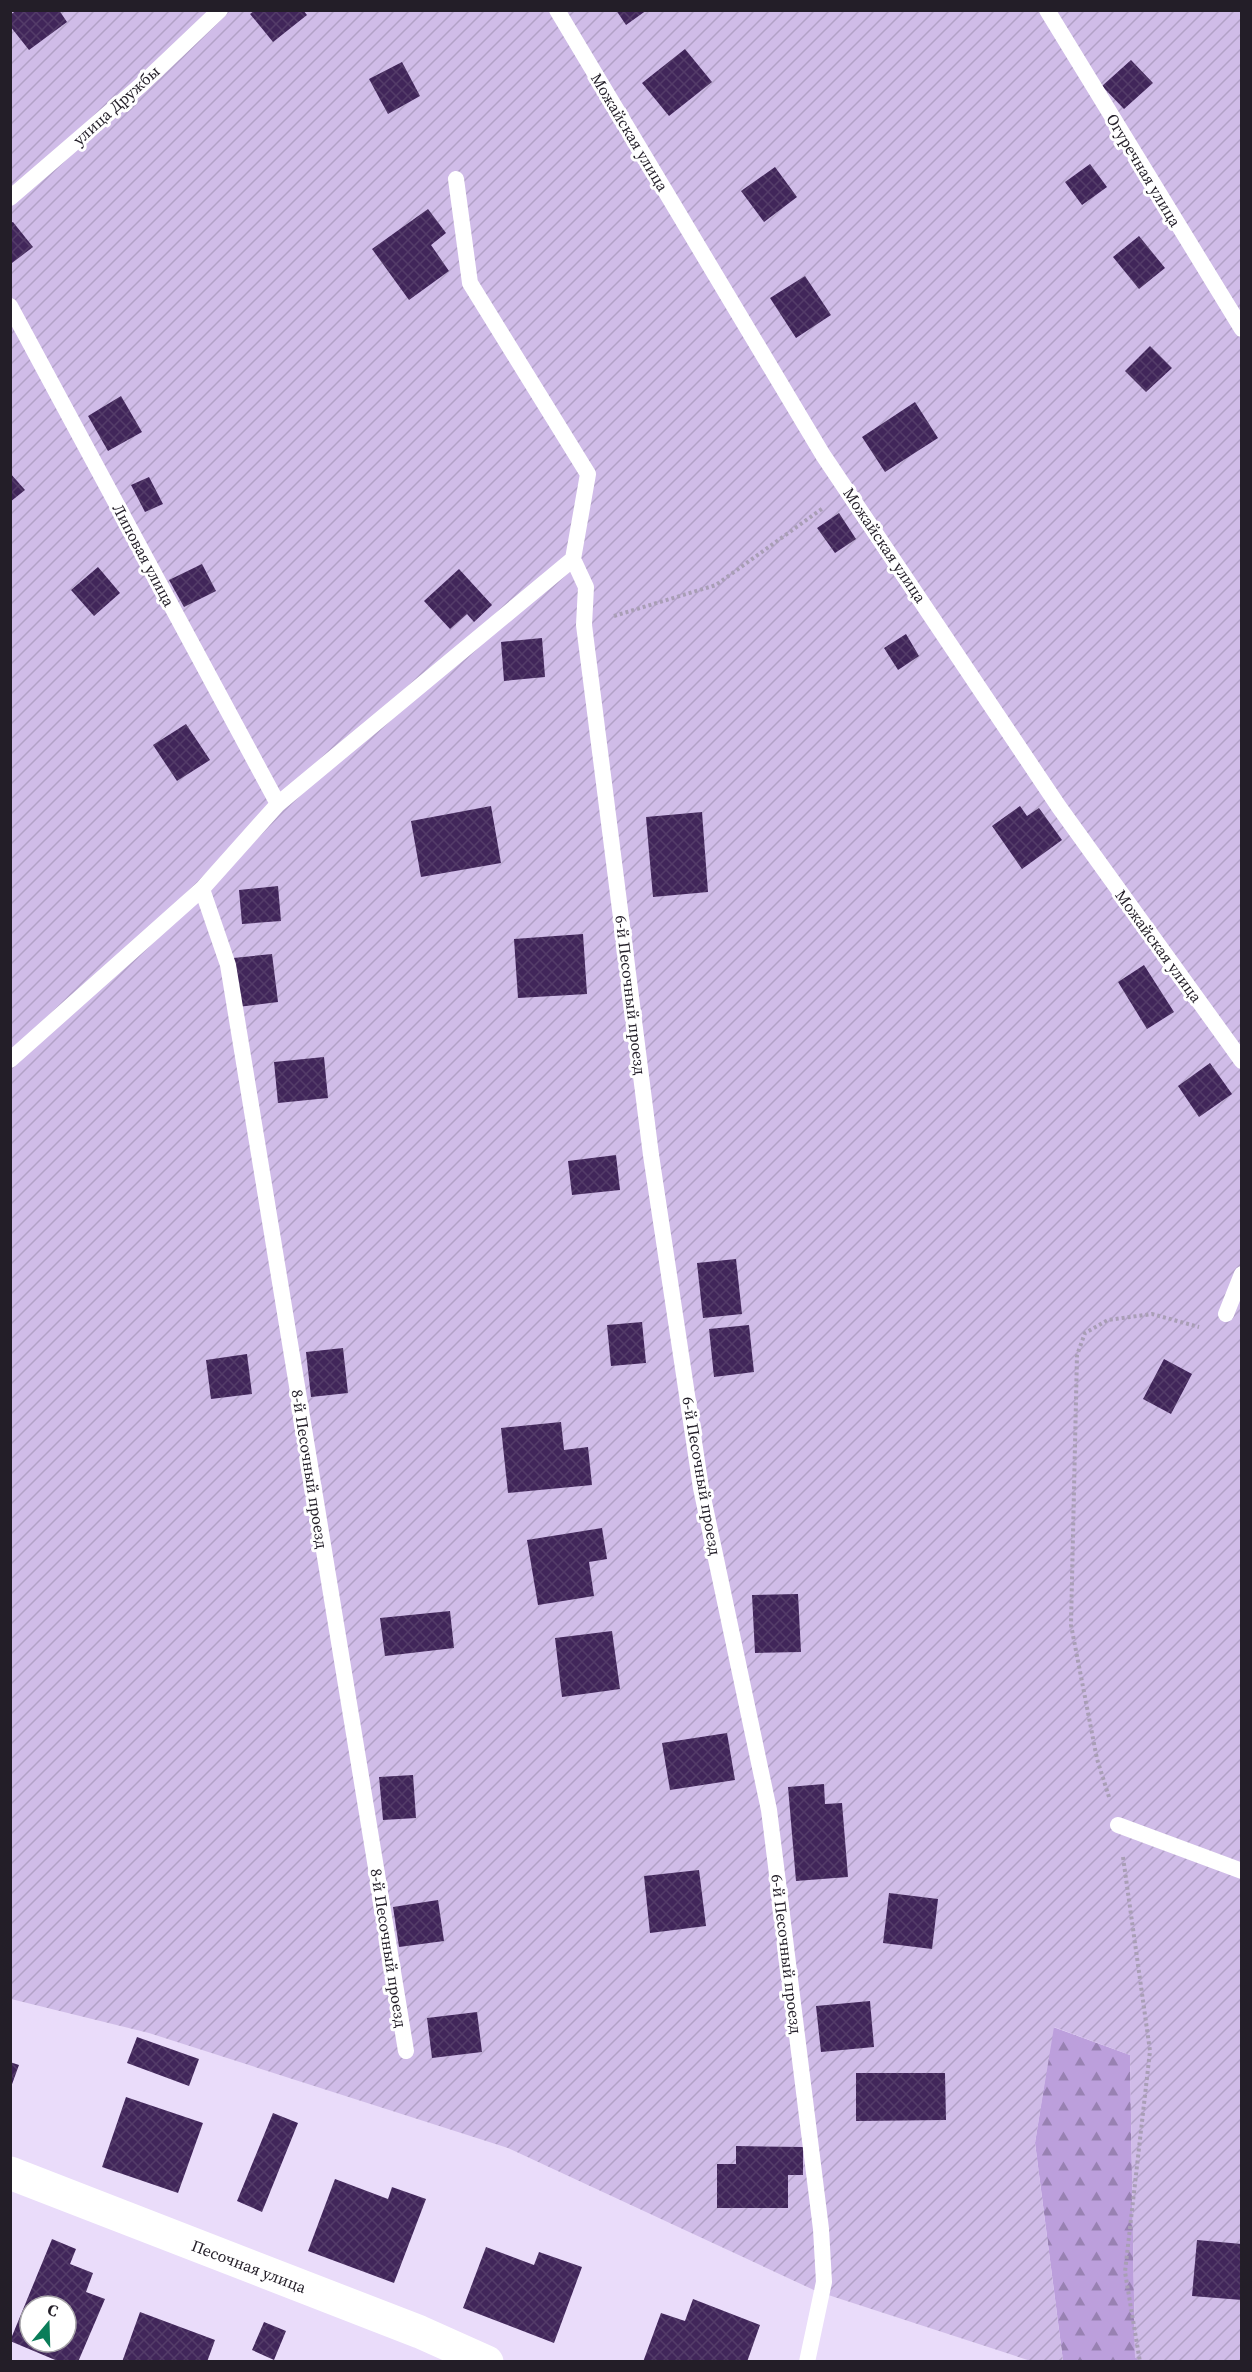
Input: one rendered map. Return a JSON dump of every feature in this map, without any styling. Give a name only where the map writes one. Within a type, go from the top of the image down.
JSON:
[{"type":"street","name":"Песочная улица","points":[[10,2173],[420,2332],[487,2361]]},
{"type":"lane","name":"улица Дружбы","points":[[10,198],[140,86],[220,10]]},
{"type":"lane","name":"Можайская улица","points":[[557,10],[823,455],[1059,807],[1242,1061]]},
{"type":"lane","name":"Огуречная улица","points":[[1047,10],[1242,329]]},
{"type":"lane","points":[[10,1060],[202,889],[278,804],[573,559],[588,474],[470,283],[456,179]]},
{"type":"lane","name":"Липовая улица","points":[[10,306],[278,804]]},
{"type":"lane","name":"6-й Песочный проезд","points":[[573,559],[586,587],[584,625],[651,1155],[701,1488],[771,1822],[821,2229],[824,2282],[807,2361]]},
{"type":"lane","name":"8-й Песочный проезд","points":[[202,889],[228,965],[406,2051]]},
{"type":"lane","points":[[1226,1314],[1242,1274]]},
{"type":"lane","points":[[1118,1824],[1242,1871]]},
{"type":"path","points":[[584,625],[716,585],[848,490]]},
{"type":"path","points":[[1140,2361],[1125,2272],[1150,2051],[1118,1824],[1097,1759],[1071,1624],[1077,1356],[1085,1333],[1108,1320],[1152,1314],[1200,1327],[1226,1314]]},
{"type":"green space","points":[[1053,2027],[1130,2055],[1135,2357],[1140,2361],[1063,2361],[1035,2143]]},
{"type":"shaded area","points":[[11,11],[1241,11],[1241,2361],[1140,2362],[1135,2357],[1130,2055],[1054,2027],[1035,2143],[1063,2361],[1034,2362],[816,2291],[508,2148],[149,2033],[11,1999]]},
{"type":"building","points":[[17,10],[59,10],[67,22],[29,50],[10,26],[10,15]]},
{"type":"building","points":[[255,10],[303,10],[307,15],[273,42],[250,14]]},
{"type":"building","points":[[616,10],[647,10],[626,25]]},
{"type":"building","points":[[685,49],[712,82],[669,116],[642,83]]},
{"type":"building","points":[[1131,60],[1153,83],[1124,109],[1102,86]]},
{"type":"building","points":[[402,62],[420,96],[388,114],[369,79]]},
{"type":"building","points":[[1090,164],[1107,187],[1082,205],[1065,182]]},
{"type":"building","points":[[775,167],[797,197],[764,222],[741,191]]},
{"type":"building","points":[[428,209],[446,233],[431,245],[449,271],[409,300],[372,249]]},
{"type":"building","points":[[13,222],[33,247],[12,263],[10,223]]},
{"type":"building","points":[[1139,236],[1165,268],[1139,289],[1113,257]]},
{"type":"building","points":[[805,276],[831,315],[796,338],[770,298]]},
{"type":"building","points":[[1150,346],[1172,368],[1146,392],[1125,371]]},
{"type":"building","points":[[121,396],[142,432],[108,451],[88,416]]},
{"type":"building","points":[[915,402],[938,438],[885,472],[862,437]]},
{"type":"building","points":[[10,473],[25,490],[10,502]]},
{"type":"building","points":[[149,477],[163,504],[145,512],[131,485]]},
{"type":"building","points":[[839,513],[856,539],[835,553],[817,528]]},
{"type":"building","points":[[202,564],[216,591],[184,607],[169,580]]},
{"type":"building","points":[[98,567],[120,593],[94,616],[71,590]]},
{"type":"building","points":[[459,569],[492,605],[474,622],[467,614],[450,629],[424,601]]},
{"type":"building","points":[[906,634],[919,656],[898,670],[884,648]]},
{"type":"building","points":[[542,638],[545,677],[504,681],[501,642]]},
{"type":"building","points":[[186,724],[210,760],[177,781],[153,745]]},
{"type":"building","points":[[491,806],[501,863],[421,877],[411,821]]},
{"type":"building","points":[[1020,806],[1027,816],[1039,808],[1062,840],[1022,869],[992,826]]},
{"type":"building","points":[[702,812],[708,892],[653,897],[646,817]]},
{"type":"building","points":[[278,886],[281,921],[242,924],[239,890]]},
{"type":"building","points":[[583,934],[587,994],[518,998],[514,939]]},
{"type":"building","points":[[272,954],[278,1002],[238,1007],[233,958]]},
{"type":"building","points":[[1144,965],[1174,1012],[1147,1029],[1118,982]]},
{"type":"building","points":[[324,1057],[328,1098],[278,1103],[274,1062]]},
{"type":"building","points":[[1210,1063],[1232,1094],[1199,1117],[1178,1086]]},
{"type":"building","points":[[616,1155],[620,1190],[572,1195],[568,1161]]},
{"type":"building","points":[[736,1259],[742,1314],[703,1318],[697,1263]]},
{"type":"building","points":[[642,1322],[646,1363],[611,1366],[607,1325]]},
{"type":"building","points":[[749,1325],[754,1372],[714,1377],[709,1329]]},
{"type":"building","points":[[343,1348],[348,1393],[311,1397],[306,1352]]},
{"type":"building","points":[[247,1354],[252,1394],[211,1399],[206,1360]]},
{"type":"building","points":[[1164,1359],[1192,1374],[1171,1414],[1143,1399]]},
{"type":"building","points":[[561,1422],[564,1450],[588,1447],[592,1485],[508,1493],[501,1428]]},
{"type":"building","points":[[602,1528],[607,1559],[589,1562],[594,1596],[538,1605],[527,1540]]},
{"type":"building","points":[[798,1594],[801,1652],[755,1653],[752,1595]]},
{"type":"building","points":[[450,1611],[454,1648],[385,1656],[380,1618]]},
{"type":"building","points":[[612,1631],[620,1689],[562,1697],[555,1638]]},
{"type":"building","points":[[727,1733],[735,1780],[670,1790],[662,1743]]},
{"type":"building","points":[[413,1775],[416,1818],[383,1820],[379,1777]]},
{"type":"building","points":[[824,1784],[825,1804],[842,1803],[848,1877],[796,1881],[788,1787]]},
{"type":"building","points":[[699,1870],[706,1926],[650,1933],[644,1876]]},
{"type":"building","points":[[889,1893],[938,1899],[932,1949],[883,1943]]},
{"type":"building","points":[[438,1900],[444,1941],[399,1947],[393,1907]]},
{"type":"building","points":[[870,2001],[874,2047],[821,2052],[816,2006]]},
{"type":"building","points":[[477,2012],[482,2052],[432,2058],[427,2018]]},
{"type":"building","points":[[137,2037],[199,2059],[189,2086],[127,2063]]},
{"type":"building","points":[[10,2062],[19,2065],[11,2087],[10,2087]]},
{"type":"building","points":[[856,2073],[945,2073],[946,2120],[856,2121]]},
{"type":"building","points":[[126,2097],[203,2123],[178,2193],[102,2167]]},
{"type":"building","points":[[273,2113],[298,2123],[262,2212],[237,2201]]},
{"type":"building","points":[[736,2146],[803,2147],[803,2175],[788,2175],[788,2208],[717,2208],[717,2164],[736,2164]]},
{"type":"building","points":[[335,2179],[388,2199],[392,2187],[426,2199],[394,2283],[308,2251]]},
{"type":"building","points":[[52,2239],[76,2249],[70,2264],[93,2273],[86,2292],[105,2299],[78,2362],[60,2362],[41,2354],[78,2354],[78,2294],[29,2294]]},
{"type":"building","points":[[1197,2240],[1242,2244],[1242,2300],[1192,2296]]},
{"type":"building","points":[[486,2247],[534,2265],[539,2252],[582,2267],[554,2343],[463,2308]]},
{"type":"building","points":[[693,2299],[760,2325],[747,2362],[643,2362],[661,2313],[685,2321]]},
{"type":"building","points":[[140,2312],[215,2340],[207,2362],[122,2362]]},
{"type":"building","points":[[18,2322],[18,2344],[10,2341]]},
{"type":"building","points":[[264,2322],[286,2331],[274,2360],[252,2350]]}]
